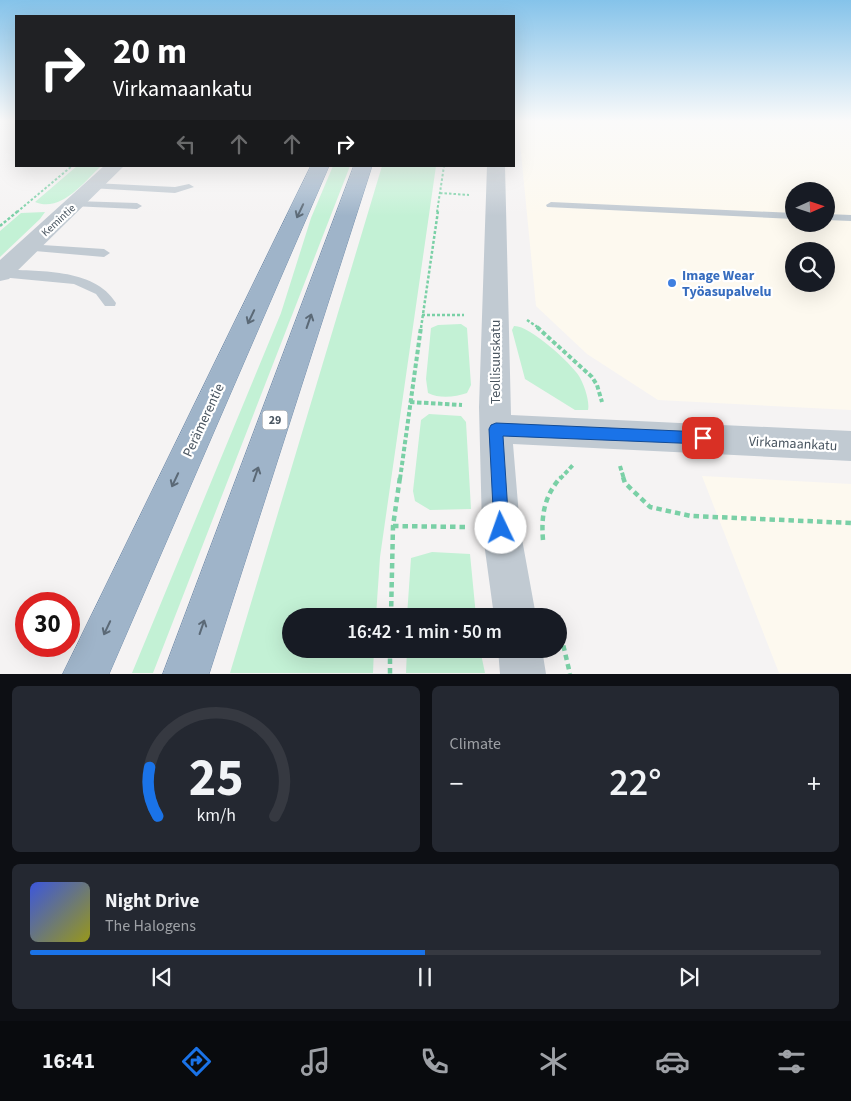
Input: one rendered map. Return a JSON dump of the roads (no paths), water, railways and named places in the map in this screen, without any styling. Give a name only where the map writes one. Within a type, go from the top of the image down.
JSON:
[{"type":"highway","name":"Perämerentie","points":[[86,674],[320,167]]},
{"type":"highway","name":"29","points":[[186,674],[364,167]]},
{"type":"street","name":"Kemintie","points":[[0,273],[114,167]]},
{"type":"street","name":"Teollisuuskatu","points":[[496,167],[495,418],[501,528],[514,608]]},
{"type":"street","name":"Virkamaankatu","points":[[495,418],[614,446],[851,446]]},
{"type":"street","points":[[521,658],[523,674]]},
{"type":"lane","points":[[94,186],[175,190],[190,186]]},
{"type":"lane","points":[[75,204],[137,206]]},
{"type":"lane","points":[[551,205],[785,216]]},
{"type":"lane","points":[[835,217],[851,218]]},
{"type":"lane","points":[[27,248],[104,253]]},
{"type":"lane","points":[[0,273],[76,280],[100,291],[110,303]]},
{"type":"place","name":"Image Wear Työasupalvelu","points":[[672,283]]}]
